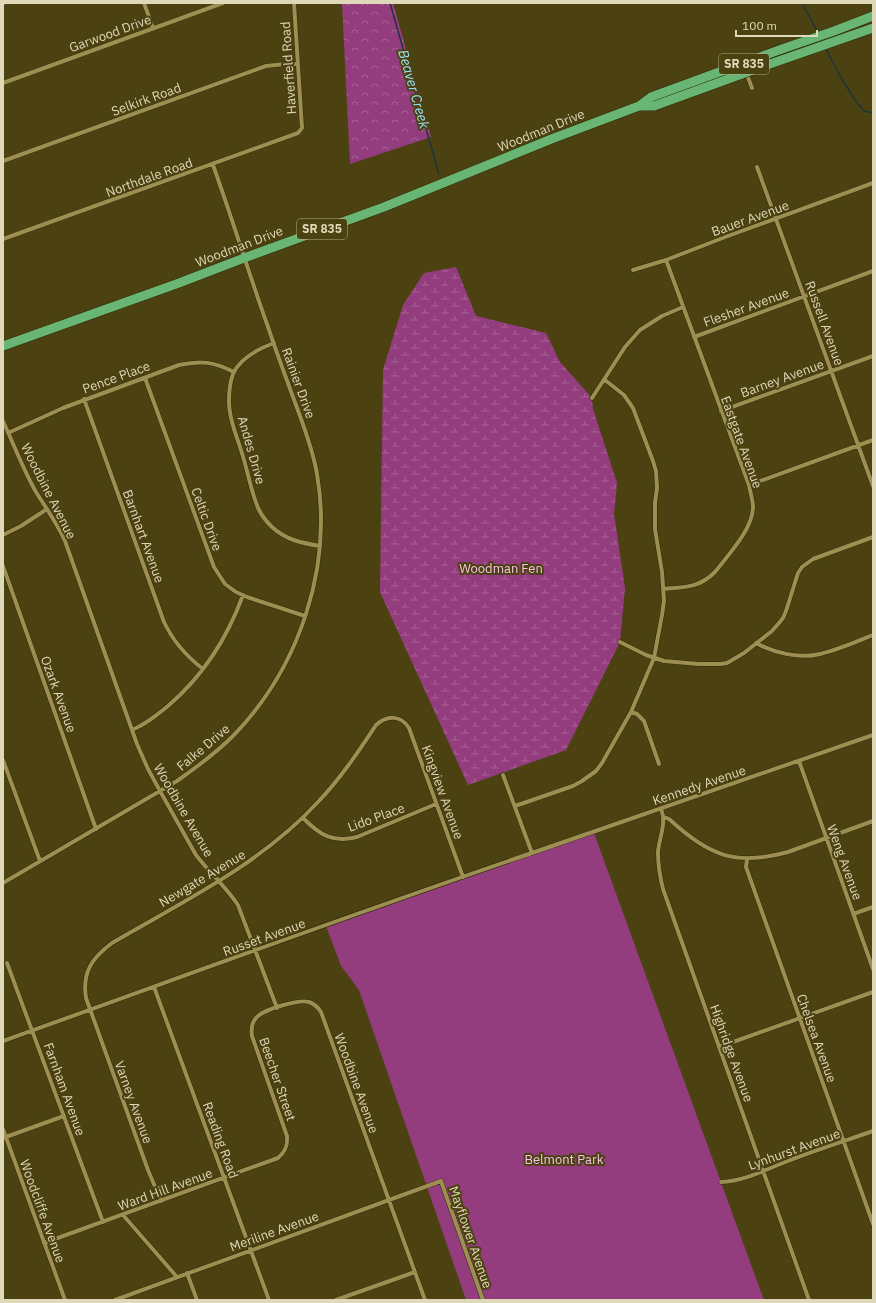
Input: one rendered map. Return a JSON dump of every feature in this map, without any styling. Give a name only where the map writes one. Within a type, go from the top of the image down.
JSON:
[{"type":"main road","name":"Woodman Drive","points":[[672,95],[746,73],[824,41],[873,16]]},
{"type":"main road","name":"Woodman Drive","points":[[3,346],[384,207],[554,138],[639,106],[654,106],[672,95],[743,64],[782,49],[794,49],[873,28]]},
{"type":"street","points":[[144,3],[153,28]]},
{"type":"street","name":"Garwood Drive","points":[[3,83],[223,3]]},
{"type":"street","name":"Haverfield Road","points":[[294,3],[301,131]]},
{"type":"street","name":"Selkirk Road","points":[[3,161],[266,66],[297,64]]},
{"type":"street","points":[[743,64],[752,88]]},
{"type":"street","name":"Northdale Road","points":[[3,239],[213,165],[298,134],[301,131]]},
{"type":"street","name":"Rainier Drive","points":[[213,165],[307,436],[317,472],[321,509],[320,546],[314,585],[305,616]]},
{"type":"street","name":"Russell Avenue","points":[[757,167],[873,486]]},
{"type":"street","name":"Bauer Avenue","points":[[633,270],[666,260],[873,183]]},
{"type":"street","name":"Eastgate Avenue","points":[[664,589],[696,585],[703,582],[715,572],[747,528],[751,520],[753,507],[749,485],[666,260]]},
{"type":"street","name":"Flesher Avenue","points":[[694,337],[873,271]]},
{"type":"street","points":[[592,398],[626,347],[640,330],[662,316],[683,307]]},
{"type":"street","name":"Andes Drive","points":[[274,343],[250,355],[234,372],[229,392],[230,413],[260,512],[272,527],[286,537],[294,541],[320,546]]},
{"type":"street","name":"Barney Avenue","points":[[721,411],[873,356]]},
{"type":"street","name":"Pence Place","points":[[8,433],[63,408],[179,365],[196,362],[216,364],[234,372]]},
{"type":"street","name":"Celtic Drive","points":[[145,378],[214,567],[225,584],[243,595],[305,616]]},
{"type":"street","points":[[515,806],[573,786],[589,777],[602,763],[631,712],[654,658],[662,615],[664,589],[654,519],[657,479],[654,461],[633,408],[624,395],[605,380]]},
{"type":"street","name":"Barnhart Avenue","points":[[84,400],[166,625],[180,648],[203,669]]},
{"type":"street","name":"Woodbine Avenue","points":[[3,421],[28,476],[54,519],[64,541],[132,730],[148,769],[196,855],[238,905],[277,1008],[304,1001],[314,1004],[321,1012],[425,1300]]},
{"type":"street","points":[[749,485],[873,440]]},
{"type":"street","points":[[3,535],[21,526],[47,509]]},
{"type":"street","points":[[620,642],[654,658],[673,663],[721,664],[732,661],[772,631],[783,618],[798,573],[802,567],[813,559],[873,537]]},
{"type":"street","name":"Ozark Avenue","points":[[3,566],[96,829]]},
{"type":"street","points":[[132,730],[149,721],[182,694],[203,669],[221,644],[230,627],[243,595]]},
{"type":"street","name":"Falke Drive","points":[[3,883],[160,791],[202,763],[233,736],[260,705],[280,673],[298,636],[305,616]]},
{"type":"street","points":[[756,644],[784,653],[799,656],[810,656],[820,654],[873,635]]},
{"type":"street","points":[[631,712],[637,714],[644,720],[659,764]]},
{"type":"street","name":"Kingview Avenue","points":[[398,718],[402,720],[409,728],[463,877]]},
{"type":"street","name":"Newgate Avenue","points":[[90,1010],[86,998],[85,983],[88,969],[97,956],[112,943],[218,881],[258,856],[277,841],[303,818],[333,786],[376,725],[384,719],[398,718]]},
{"type":"street","name":"Kennedy Avenue","points":[[532,853],[873,735]]},
{"type":"street","points":[[3,760],[40,861]]},
{"type":"street","name":"Weng Avenue","points":[[798,761],[873,969]]},
{"type":"street","points":[[503,775],[532,853]]},
{"type":"street","name":"Lido Place","points":[[303,818],[321,833],[335,839],[349,839],[363,835],[436,804]]},
{"type":"street","points":[[661,809],[664,817],[704,848],[723,855],[747,859],[775,856],[873,821]]},
{"type":"street","name":"Highridge Avenue","points":[[664,817],[658,852],[660,879],[663,889],[809,1300]]},
{"type":"street","name":"Russet Avenue","points":[[3,1041],[532,853]]},
{"type":"street","name":"Chelsea Avenue","points":[[747,859],[746,867],[873,1224]]},
{"type":"street","points":[[853,914],[873,907]]},
{"type":"street","name":"Farnham Avenue","points":[[7,963],[103,1222]]},
{"type":"street","name":"Reading Road","points":[[154,987],[269,1300]]},
{"type":"street","points":[[719,1047],[873,992]]},
{"type":"street","name":"Beecher Street","points":[[277,1008],[258,1016],[252,1025],[251,1031],[287,1136],[287,1146]]},
{"type":"street","name":"Varney Avenue","points":[[90,1010],[148,1170],[161,1201]]},
{"type":"street","points":[[4,1137],[64,1116]]},
{"type":"street","name":"Woodcliffe Avenue","points":[[3,1129],[4,1137],[65,1300]]},
{"type":"street","name":"Lynhurst Avenue","points":[[721,1182],[727,1182],[764,1171],[787,1161],[873,1131]]},
{"type":"street","name":"Ward Hill Avenue","points":[[44,1244],[278,1158],[282,1155],[287,1146]]},
{"type":"street","name":"Meriline Avenue","points":[[114,1300],[441,1182]]},
{"type":"street","name":"Mayflower Avenue","points":[[441,1182],[482,1300]]},
{"type":"street","points":[[123,1214],[177,1277]]},
{"type":"street","points":[[336,1300],[414,1272]]},
{"type":"street","points":[[187,1273],[197,1300]]},
{"type":"street","points":[[129,1295],[130,1300]]},
{"type":"green space","points":[[342,3],[393,3],[431,137],[350,164]]},
{"type":"green space","name":"Woodman Fen","points":[[456,267],[476,316],[546,333],[560,362],[592,398],[593,409],[617,483],[614,514],[625,588],[620,642],[566,750],[468,785],[380,592],[383,370],[403,305],[424,273]]},
{"type":"green space","name":"Belmont Park","points":[[594,833],[764,1300],[466,1300],[359,990],[341,966],[326,926]]},
{"type":"waterway","name":"Beaver Creek","points":[[390,3],[439,174]]},
{"type":"waterway","points":[[802,3],[818,33]]},
{"type":"waterway","points":[[826,49],[855,100],[864,111],[873,113]]}]
